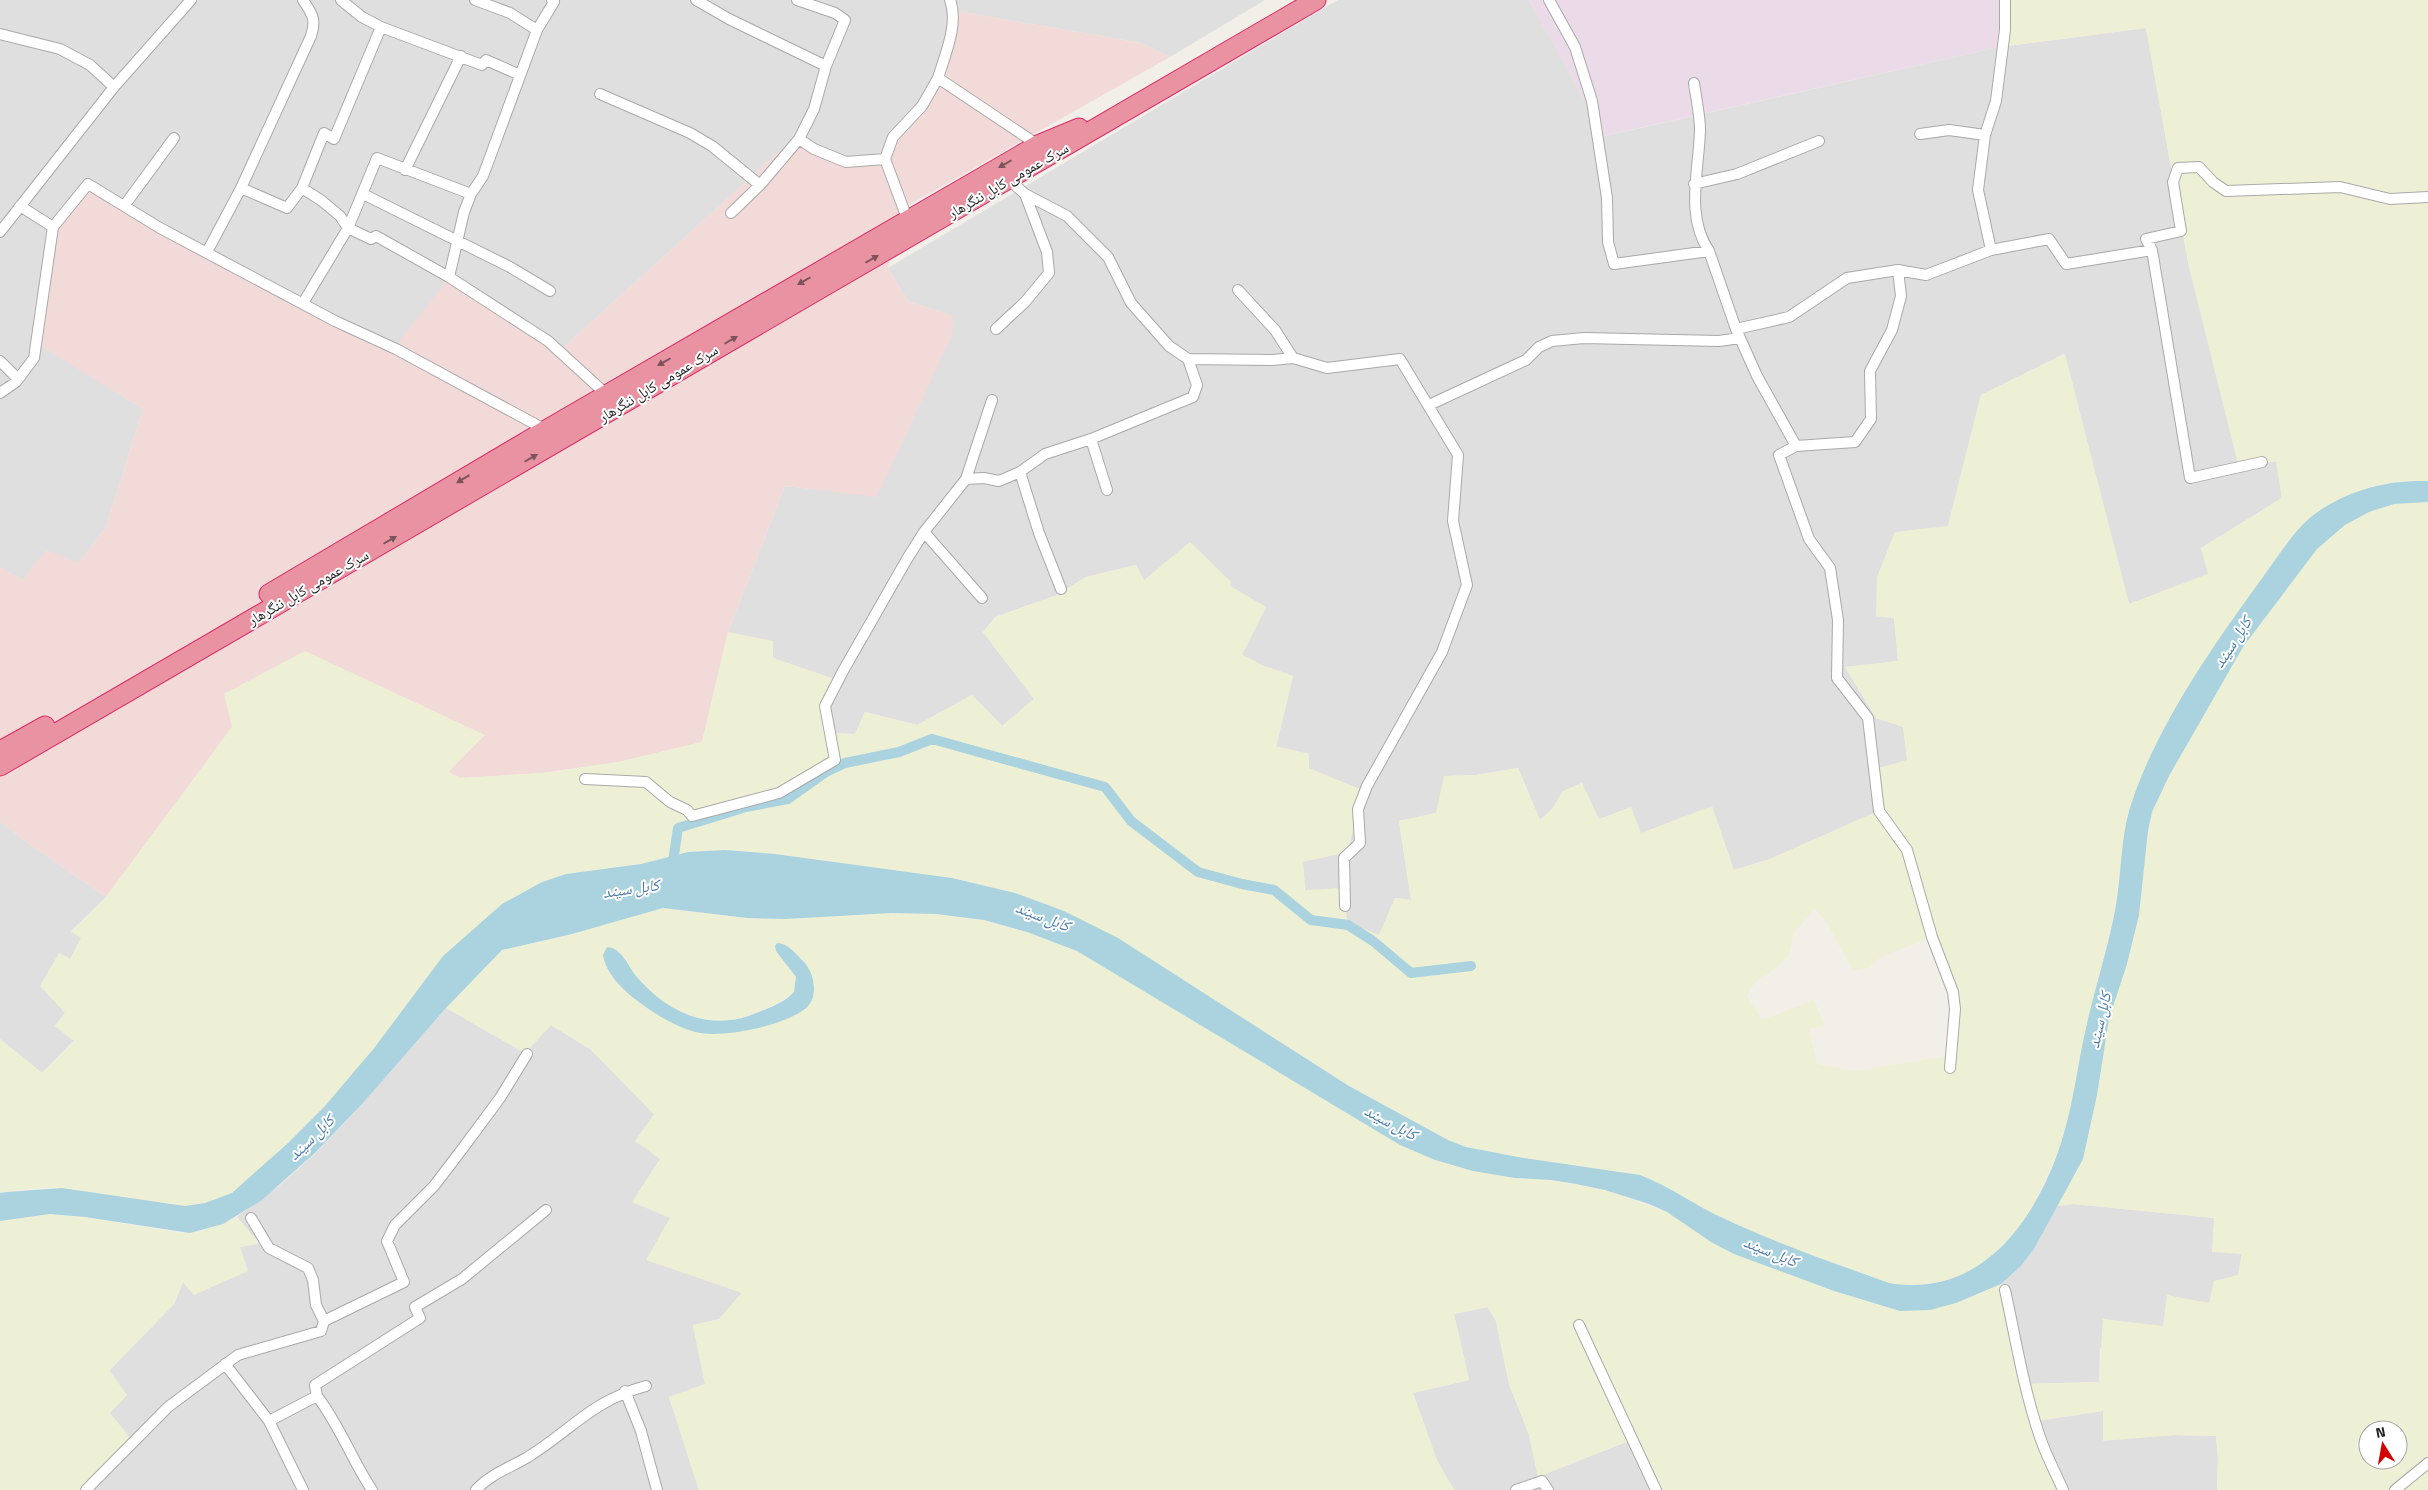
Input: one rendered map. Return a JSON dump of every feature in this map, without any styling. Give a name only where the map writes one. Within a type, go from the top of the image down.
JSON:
[{"type":"highway","name":"سرک عمومی کابل ننگرهار","points":[[0,751],[546,430],[1038,145],[1078,128],[1244,30],[1290,0]]},
{"type":"highway","name":"سرک عمومی کابل ننگرهار","points":[[0,766],[1316,0]]},
{"type":"street","points":[[0,232],[114,87],[191,0]]},
{"type":"street","points":[[206,252],[241,188],[315,25],[312,12],[305,0]]},
{"type":"street","points":[[341,0],[362,17],[381,27],[482,65],[486,60],[520,75]]},
{"type":"street","points":[[475,0],[510,14],[537,30]]},
{"type":"street","points":[[450,277],[464,212],[471,194],[483,176],[537,30],[554,2],[552,0]]},
{"type":"street","points":[[696,0],[729,19],[826,66]]},
{"type":"street","points":[[731,213],[760,185],[800,139],[814,110],[826,66],[845,20],[835,13],[797,0]]},
{"type":"street","points":[[908,221],[885,159],[893,137],[922,106],[938,78],[948,46],[953,8],[950,0]]},
{"type":"street","points":[[1549,0],[1575,48],[1592,101],[1607,198],[1608,242],[1614,264],[1709,251]]},
{"type":"street","points":[[1991,250],[1978,190],[1986,135],[1996,101],[2005,30],[2005,0]]},
{"type":"street","points":[[241,188],[287,208],[302,188],[324,133],[334,138],[381,27]]},
{"type":"street","points":[[0,34],[60,49],[90,64],[114,87]]},
{"type":"street","points":[[405,170],[461,56]]},
{"type":"street","points":[[938,78],[1038,145]]},
{"type":"street","points":[[1694,83],[1700,129],[1694,184],[1699,237],[1709,251],[1738,333],[1756,376],[1796,446]]},
{"type":"street","points":[[600,94],[712,146],[760,185]]},
{"type":"street","points":[[1920,134],[1950,130],[1986,135]]},
{"type":"street","points":[[124,206],[174,138]]},
{"type":"street","points":[[800,139],[814,149],[846,162],[885,159]]},
{"type":"street","points":[[1694,184],[1737,174],[1819,141]]},
{"type":"street","points":[[303,303],[348,228],[377,158],[471,194]]},
{"type":"street","points":[[2262,462],[2190,478],[2170,370],[2152,250],[2146,240],[2181,231],[2173,182],[2178,168],[2199,167],[2213,182],[2226,191],[2340,188],[2390,199],[2428,197]]},
{"type":"street","points":[[1009,180],[1025,194],[1067,216],[1108,257],[1131,303],[1169,346],[1188,359],[1272,360],[1293,358],[1327,368],[1400,359],[1458,455],[1453,521],[1467,585],[1442,652],[1367,786],[1358,809],[1360,843],[1344,858],[1345,906]]},
{"type":"street","points":[[0,393],[18,379],[34,358],[53,227],[88,184],[206,252],[335,322],[396,350],[546,430]]},
{"type":"street","points":[[302,188],[340,216],[348,228],[371,239],[376,236],[450,277],[548,341],[606,395]]},
{"type":"street","points":[[363,194],[550,291]]},
{"type":"street","points":[[996,329],[1025,302],[1048,273],[1047,252],[1025,194]]},
{"type":"street","points":[[20,206],[53,227]]},
{"type":"street","points":[[1429,405],[1526,360],[1539,347],[1552,341],[1584,338],[1719,341],[1789,317],[1847,278],[1898,270],[1926,275],[1991,250],[2050,239],[2066,264],[2152,250]]},
{"type":"street","points":[[1898,270],[1901,296],[1894,321],[1870,372],[1871,419],[1855,442],[1796,446],[1779,455],[1809,540],[1830,568],[1838,620],[1837,678],[1868,718],[1879,811],[1908,850],[1932,937],[1953,992],[1956,1009],[1950,1068]]},
{"type":"street","points":[[1238,290],[1275,330],[1293,358]]},
{"type":"street","points":[[966,479],[984,478],[999,481],[1020,472],[1045,454],[1091,439],[1193,397],[1197,385],[1188,359]]},
{"type":"street","points":[[0,362],[18,379]]},
{"type":"street","points":[[585,779],[646,782],[670,802],[687,810],[692,816],[779,793],[835,760],[825,706],[843,670],[924,532],[966,479],[992,400]]},
{"type":"street","points":[[1091,439],[1107,490]]},
{"type":"street","points":[[1020,472],[1039,532],[1061,589]]},
{"type":"street","points":[[924,532],[982,598]]},
{"type":"street","points":[[324,1321],[404,1282],[387,1241],[395,1224],[434,1186],[500,1098],[527,1054]]},
{"type":"street","points":[[372,1490],[362,1475],[340,1430],[317,1396],[315,1385],[420,1318],[415,1307],[462,1279],[546,1210]]},
{"type":"street","points":[[86,1490],[168,1407],[238,1355],[321,1331],[324,1321],[316,1305],[313,1280],[308,1268],[269,1248],[251,1218]]},
{"type":"street","points":[[2005,1290],[2032,1410],[2041,1440],[2063,1490]]},
{"type":"street","points":[[1579,1326],[1656,1490]]},
{"type":"street","points":[[225,1364],[269,1421],[304,1490]]},
{"type":"street","points":[[476,1490],[551,1441],[606,1400],[625,1391],[646,1386]]},
{"type":"street","points":[[625,1391],[641,1431],[657,1490]]},
{"type":"street","points":[[269,1421],[317,1396]]},
{"type":"street","points":[[2395,1490],[2428,1463]]},
{"type":"street","points":[[1516,1490],[1542,1480],[1548,1490]]},
{"type":"shaded area","points":[[0,0],[1265,0],[1170,57],[1141,43],[951,10],[938,77],[884,157],[847,165],[791,141],[563,348],[391,351],[38,343],[143,409],[106,527],[79,563],[22,580],[0,567]]},
{"type":"shaded area","points":[[1338,0],[1529,0],[1605,136],[1999,47],[2146,28],[2188,262],[2239,467],[2276,461],[2282,498],[2201,548],[2209,574],[2129,604],[2064,354],[1981,395],[1948,526],[1876,616],[1894,618],[1898,661],[1845,667],[1876,718],[1903,727],[1908,761],[1879,811],[1770,859],[1734,870],[1641,833],[1599,820],[1563,791],[1552,809],[1540,820],[1518,768],[1476,775],[1445,776],[1436,813],[1399,821],[1411,900],[1395,898],[1379,935],[1347,922],[1305,890],[1303,862],[1309,754],[1276,747],[1293,676],[1264,666],[1242,655],[1144,581],[1136,565],[1086,577],[1057,595],[995,617],[983,632],[1034,699],[1002,726],[972,695],[917,725],[865,712],[855,734],[830,733],[828,705],[834,679],[773,658],[728,632],[785,486],[877,496],[952,316],[908,301],[888,268]]},
{"type":"shaded area","points":[[1529,0],[2003,0],[1999,47],[1604,136]]},
{"type":"shaded area","points":[[951,10],[1141,43],[1170,57],[902,209],[888,268],[908,301],[953,316],[952,335],[877,497],[785,486],[728,632],[702,742],[619,762],[542,773],[461,778],[448,772],[484,735],[232,727],[106,897],[25,841],[0,821],[0,567],[22,580],[46,550],[79,563],[106,527],[143,409],[38,344],[56,227],[93,182],[295,301],[391,351],[448,280],[563,348],[791,141],[847,165],[884,157],[938,78]]},
{"type":"shaded area","points":[[0,821],[25,841],[106,897],[71,931],[82,938],[70,959],[59,953],[65,1013],[55,1026],[74,1040],[42,1073],[0,1039]]},
{"type":"shaded area","points":[[446,1008],[525,1053],[551,1025],[590,1049],[654,1114],[670,1218],[742,1293],[719,1319],[693,1325],[705,1384],[669,1397],[699,1490],[88,1490],[110,1413],[109,1371],[174,1304],[183,1282],[194,1295],[209,1286],[240,1247],[258,1244],[237,1217],[280,1185],[317,1152],[363,1103]]},
{"type":"shaded area","points":[[2073,1204],[2214,1218],[2242,1254],[2238,1275],[2209,1303],[2163,1326],[2100,1348],[2099,1382],[2025,1384],[2005,1290],[2001,1284],[2021,1266],[2034,1249],[2057,1206]]},
{"type":"shaded area","points":[[1488,1307],[1496,1321],[1509,1384],[1529,1435],[1538,1476],[1632,1440],[1656,1490],[1454,1490],[1437,1461],[1413,1393],[1469,1380],[1454,1314]]},
{"type":"shaded area","points":[[2103,1411],[2103,1440],[2174,1435],[2216,1436],[2218,1458],[2217,1490],[2063,1490],[2036,1421]]},
{"type":"green space","points":[[2003,0],[2428,0],[2428,481],[2395,482],[2373,486],[2320,510],[2287,543],[2204,662],[2158,743],[2136,791],[2128,814],[2115,908],[2088,1021],[2075,1091],[2061,1145],[2035,1201],[2018,1229],[1987,1260],[1961,1276],[1927,1285],[1910,1287],[1889,1283],[1767,1239],[1711,1213],[1654,1180],[1640,1175],[1518,1157],[1466,1147],[1448,1140],[1349,1086],[1118,938],[1064,911],[1015,893],[952,878],[775,854],[725,850],[688,852],[641,864],[566,874],[542,882],[502,904],[443,956],[375,1047],[325,1106],[248,1181],[232,1193],[205,1203],[185,1206],[62,1188],[36,1188],[0,1193],[0,1039],[42,1073],[74,1041],[55,1026],[65,1013],[40,986],[59,953],[70,959],[81,938],[71,932],[106,897],[232,727],[224,694],[305,651],[485,735],[448,772],[461,778],[542,773],[619,762],[702,742],[728,632],[773,641],[773,658],[834,679],[828,705],[830,733],[855,734],[865,712],[917,725],[972,695],[1002,726],[1034,699],[983,632],[996,617],[1057,595],[1086,577],[1136,565],[1144,580],[1190,542],[1231,582],[1230,586],[1266,607],[1242,655],[1264,666],[1293,676],[1276,746],[1309,754],[1309,768],[1362,790],[1348,852],[1303,862],[1305,890],[1345,888],[1347,922],[1379,935],[1395,898],[1411,900],[1399,821],[1436,813],[1444,776],[1476,775],[1518,768],[1540,820],[1552,809],[1563,791],[1582,783],[1599,819],[1631,807],[1641,833],[1712,806],[1734,870],[1770,859],[1878,811],[1875,769],[1907,760],[1903,727],[1876,718],[1845,667],[1898,661],[1894,618],[1876,616],[1877,577],[1895,532],[1948,526],[1981,395],[2065,354],[2129,604],[2208,574],[2201,548],[2282,498],[2276,461],[2239,468],[2188,262],[2146,28],[1999,47]],"holes":[[[1815,909],[1827,923],[1853,971],[1868,968],[1881,957],[1932,937],[1955,1009],[1951,1055],[1856,1071],[1817,1064],[1809,1029],[1825,1026],[1814,1000],[1762,1020],[1747,996],[1755,982],[1775,969],[1788,956],[1794,933]]]},
{"type":"green space","points":[[2415,501],[2428,502],[2428,1490],[2217,1490],[2218,1458],[2216,1436],[2174,1435],[2103,1441],[2103,1411],[2036,1421],[2063,1490],[1656,1490],[1631,1440],[1538,1477],[1529,1435],[1509,1384],[1496,1321],[1488,1307],[1454,1314],[1469,1380],[1413,1393],[1437,1460],[1454,1490],[699,1490],[669,1397],[705,1384],[693,1325],[719,1319],[742,1293],[646,1260],[670,1218],[632,1202],[660,1159],[635,1141],[654,1114],[590,1049],[551,1025],[525,1053],[446,1008],[502,950],[572,934],[663,908],[747,918],[786,919],[892,913],[936,914],[983,920],[1027,932],[1077,951],[1400,1145],[1435,1160],[1473,1171],[1515,1178],[1551,1180],[1605,1190],[1667,1212],[1734,1254],[1834,1291],[1900,1311],[1983,1292],[2001,1284],[2005,1290],[2025,1384],[2099,1382],[2103,1319],[2163,1326],[2167,1295],[2209,1303],[2214,1281],[2238,1275],[2242,1254],[2212,1252],[2214,1218],[2073,1204],[2057,1206],[2083,1159],[2109,1019],[2127,964],[2139,915],[2143,860],[2152,812],[2169,776],[2243,647],[2317,549],[2345,525],[2369,512],[2394,504]],"holes":[[[775,946],[791,948],[806,964],[814,985],[813,997],[796,1015],[776,1022],[715,1034],[696,1032],[645,1007],[627,993],[608,972],[603,955],[620,953],[637,977],[667,1006],[692,1016],[723,1022],[744,1017],[779,1003],[794,992],[796,977],[776,951]]]},
{"type":"green space","points":[[50,1214],[85,1217],[182,1233],[200,1232],[237,1217],[259,1243],[240,1247],[248,1271],[194,1295],[183,1282],[174,1304],[109,1370],[127,1395],[110,1413],[132,1440],[88,1490],[0,1490],[0,1221]]},
{"type":"water","name":"کابل سيند","points":[[2428,481],[2428,502],[2394,504],[2369,512],[2345,525],[2317,549],[2243,647],[2169,776],[2152,812],[2148,831],[2139,915],[2127,964],[2109,1019],[2097,1095],[2083,1159],[2034,1249],[2021,1266],[2001,1284],[1956,1303],[1930,1310],[1900,1311],[1834,1291],[1734,1254],[1711,1242],[1667,1212],[1649,1204],[1605,1190],[1576,1184],[1551,1180],[1515,1178],[1473,1171],[1435,1160],[1400,1145],[1077,951],[1027,932],[984,920],[936,914],[892,913],[786,919],[747,918],[663,908],[572,934],[502,950],[446,1008],[363,1103],[316,1152],[262,1200],[223,1224],[190,1233],[85,1217],[50,1214],[0,1221],[0,1193],[7,1192],[62,1188],[185,1206],[205,1203],[232,1193],[288,1143],[325,1106],[375,1047],[443,956],[502,904],[542,882],[566,874],[641,864],[688,852],[725,850],[775,854],[952,878],[1015,893],[1064,911],[1118,938],[1349,1086],[1448,1140],[1466,1147],[1518,1157],[1640,1175],[1714,1214],[1765,1237],[1889,1283],[1921,1285],[1951,1279],[1977,1266],[2000,1248],[2020,1226],[2050,1172],[2061,1143],[2073,1097],[2088,1019],[2113,920],[2118,894],[2124,833],[2129,811],[2153,750],[2169,719],[2205,659],[2283,549],[2313,515],[2334,502],[2373,487],[2400,482]]},
{"type":"water","points":[[777,943],[781,943],[792,950],[808,967],[814,986],[814,992],[809,1004],[805,1009],[782,1021],[751,1030],[720,1034],[695,1032],[672,1023],[649,1009],[630,995],[615,980],[607,968],[603,955],[607,947],[621,954],[647,988],[673,1008],[702,1019],[734,1020],[780,1003],[794,992],[796,977],[776,951],[775,946]]},
{"type":"waterway","points":[[672,868],[678,828],[746,807],[788,799],[826,772],[845,763],[899,752],[932,739],[1105,787],[1131,821],[1198,872],[1242,884],[1274,890],[1311,920],[1348,925],[1373,941],[1411,973],[1471,966]]}]
